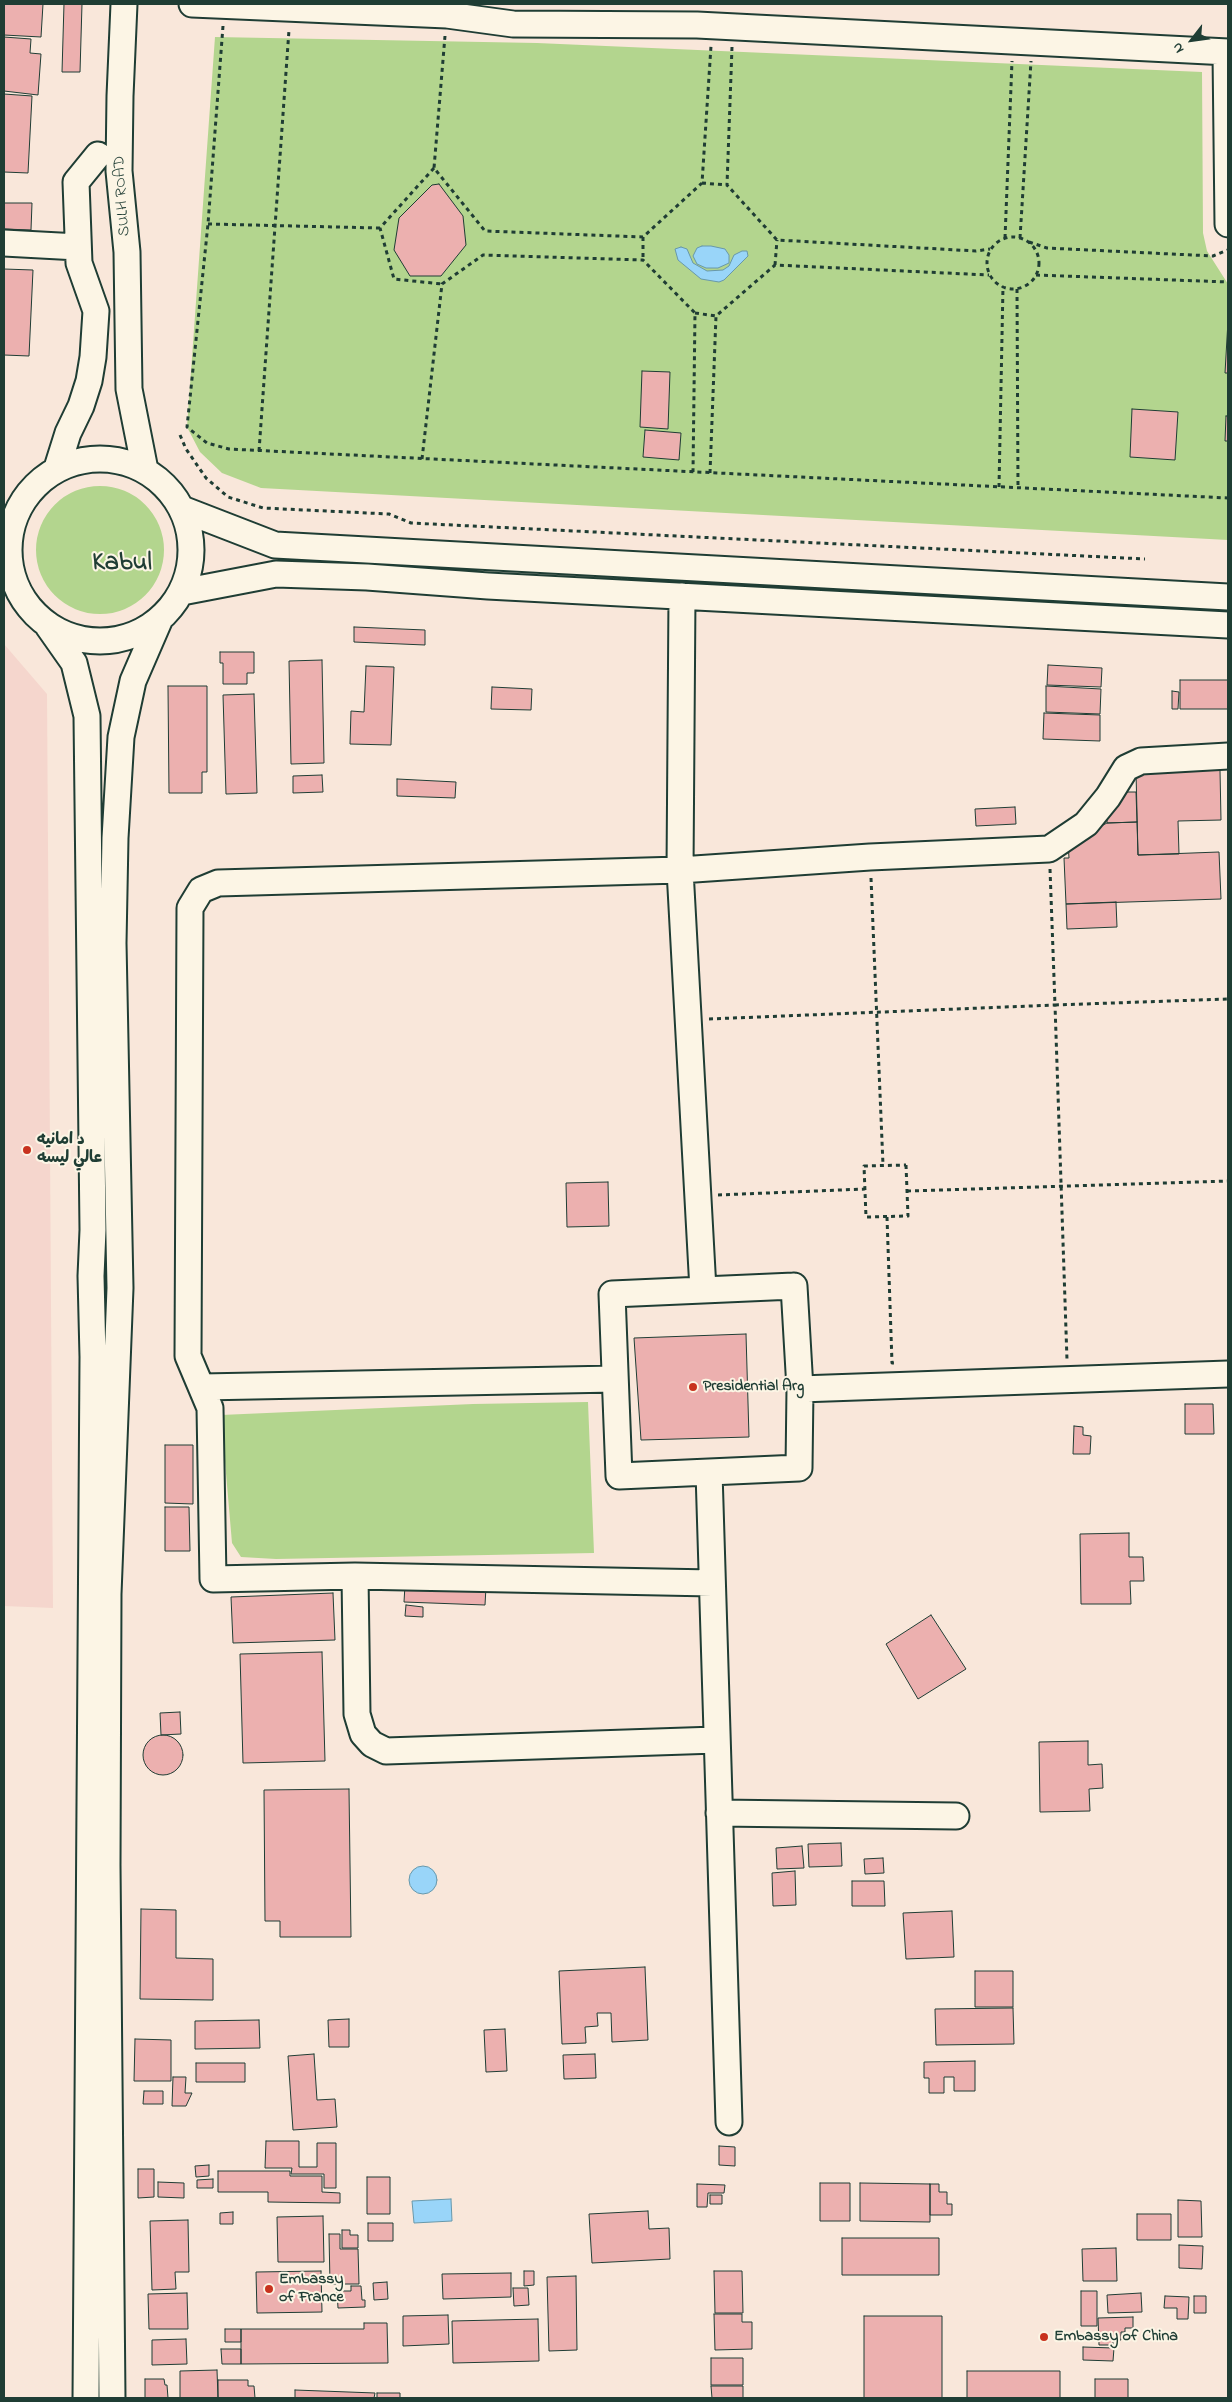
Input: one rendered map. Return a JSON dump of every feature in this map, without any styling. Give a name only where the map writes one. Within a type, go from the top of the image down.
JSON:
[{"type":"street","name":"SULH ROAD","points":[[124,4],[120,96],[120,171],[127,252],[129,389],[144,470]]},
{"type":"street","points":[[192,4],[447,15],[514,14],[1227,52],[1228,224]]},
{"type":"street","points":[[58,468],[68,432],[81,406],[88,382],[92,357],[96,311],[78,263],[76,182],[98,155]]},
{"type":"street","points":[[4,244],[78,247]]},
{"type":"street","points":[[86,2398],[86,2356],[99,2152],[107,1865],[108,1594],[91,1276],[93,1230],[87,716],[74,663],[48,626],[29,608],[9,582],[8,540],[14,503],[58,468],[86,459],[116,460],[144,470],[182,509],[275,545],[1228,597]]},
{"type":"street","points":[[102,1477],[120,1288],[113,943],[115,838],[123,728],[132,681],[159,621],[182,592],[192,550],[182,509]]},
{"type":"street","points":[[182,592],[276,574],[367,577],[488,586],[1228,625]]},
{"type":"street","points":[[682,596],[680,870],[703,1290]]},
{"type":"street","points":[[48,626],[85,641],[124,639],[159,621]]},
{"type":"street","points":[[712,1583],[354,1576],[213,1579],[210,1408],[188,1356],[190,908],[201,890],[218,883],[680,870],[870,857],[1049,849],[1086,824],[1108,798],[1126,768],[1141,761],[1228,756]]},
{"type":"street","points":[[794,1286],[800,1389],[799,1468],[619,1476],[612,1294],[703,1290],[794,1286]]},
{"type":"street","points":[[800,1389],[1067,1363],[1228,1374]]},
{"type":"street","points":[[202,1387],[615,1379]]},
{"type":"street","points":[[709,1472],[729,2122]]},
{"type":"street","points":[[354,1576],[357,1714],[363,1734],[372,1744],[386,1751],[716,1740]]},
{"type":"street","points":[[718,1813],[956,1816]]},
{"type":"street","points":[[99,2152],[112,2359],[112,2398]]},
{"type":"street","points":[[86,2356],[112,2359]]},
{"type":"path","points":[[224,5],[208,224],[187,427],[207,443],[229,449],[259,451],[1228,498]]},
{"type":"path","points":[[259,451],[291,8]]},
{"type":"path","points":[[208,224],[380,228],[434,168],[447,15]]},
{"type":"path","points":[[434,168],[485,232],[643,237],[702,183],[723,26]]},
{"type":"path","points":[[723,26],[727,185],[777,240],[976,251],[990,249]]},
{"type":"path","points":[[1005,238],[1022,41]]},
{"type":"path","points":[[1020,238],[1022,41]]},
{"type":"path","points":[[702,183],[727,185]]},
{"type":"path","points":[[380,228],[394,279],[442,284],[483,255],[643,260],[695,313],[716,316]]},
{"type":"path","points":[[643,237],[643,260]]},
{"type":"path","points":[[1029,242],[1035,249],[1039,261],[1036,275],[1030,282],[1017,289],[996,283],[989,275],[986,267],[990,249],[996,242],[1005,238],[1020,238],[1047,248],[1213,256],[1228,250]]},
{"type":"path","points":[[775,265],[777,240]]},
{"type":"path","points":[[710,473],[716,316],[775,265],[989,275]]},
{"type":"path","points":[[1036,275],[1228,282]]},
{"type":"path","points":[[422,459],[442,284]]},
{"type":"path","points":[[999,487],[1003,286]]},
{"type":"path","points":[[1017,289],[1018,488]]},
{"type":"path","points":[[693,472],[695,313]]},
{"type":"path","points":[[180,435],[186,449],[206,478],[228,497],[263,508],[390,514],[411,523],[1145,559]]},
{"type":"path","points":[[1049,849],[1067,1363]]},
{"type":"path","points":[[870,857],[878,1010],[883,1165]]},
{"type":"path","points":[[688,1020],[878,1010],[1228,999]]},
{"type":"path","points":[[906,1164],[908,1216],[866,1217],[864,1166],[883,1165],[906,1164]]},
{"type":"path","points":[[907,1191],[1228,1181]]},
{"type":"path","points":[[698,1195],[865,1189]]},
{"type":"path","points":[[886,1217],[892,1364],[902,1363]]},
{"type":"shaded area","name":"د امانیه عالي لیسه","points":[[4,644],[47,694],[53,1608],[4,1606]]},
{"type":"green space","points":[[215,37],[537,43],[1202,72],[1203,233],[1207,251],[1228,284],[1228,540],[261,488],[222,473],[200,452],[187,427]]},
{"type":"green space","points":[[100,486],[113,487],[125,491],[145,505],[159,525],[163,537],[163,563],[159,575],[145,595],[125,609],[113,613],[100,614],[87,613],[75,609],[55,595],[41,575],[37,563],[36,550],[37,537],[41,525],[55,505],[75,491],[87,487]]},
{"type":"green space","points":[[588,1402],[594,1553],[276,1559],[241,1557],[232,1543],[221,1415],[473,1404]]},
{"type":"water","points":[[702,246],[725,249],[729,255],[729,263],[718,268],[706,268],[697,264],[693,256],[697,248]]},
{"type":"water","points":[[681,247],[687,249],[693,263],[707,271],[723,270],[729,266],[734,255],[742,251],[747,251],[748,256],[724,280],[719,282],[701,279],[678,260],[675,249]]},
{"type":"water","points":[[423,1866],[433,1870],[437,1880],[433,1890],[423,1894],[413,1890],[409,1880],[413,1870]]},
{"type":"water","points":[[451,2199],[452,2221],[414,2223],[412,2201]]},
{"type":"building","points":[[4,4],[43,4],[41,37],[4,35]]},
{"type":"building","points":[[64,4],[82,4],[80,72],[62,72]]},
{"type":"building","points":[[4,37],[31,39],[30,53],[41,54],[38,95],[4,91]]},
{"type":"building","points":[[4,94],[32,96],[28,173],[4,172]]},
{"type":"building","points":[[439,184],[463,216],[466,245],[441,276],[410,276],[394,250],[399,218],[432,185]]},
{"type":"building","points":[[4,203],[32,203],[31,230],[4,229]]},
{"type":"building","points":[[4,269],[33,270],[29,356],[4,355]]},
{"type":"building","points":[[1228,321],[1228,373],[1225,373]]},
{"type":"building","points":[[642,371],[670,372],[668,429],[640,427]]},
{"type":"building","points":[[1132,409],[1178,412],[1175,460],[1130,457]]},
{"type":"building","points":[[1226,416],[1228,416],[1228,441],[1225,441]]},
{"type":"building","points":[[645,430],[681,433],[679,460],[643,457]]},
{"type":"building","points":[[354,627],[425,630],[425,645],[354,642]]},
{"type":"building","points":[[220,652],[254,652],[254,673],[247,673],[247,684],[223,684],[223,663],[220,663]]},
{"type":"building","points":[[322,660],[324,763],[291,764],[289,661]]},
{"type":"building","points":[[1048,665],[1102,668],[1101,687],[1047,685]]},
{"type":"building","points":[[366,666],[394,667],[391,745],[350,744],[351,711],[364,712]]},
{"type":"building","points":[[1180,680],[1228,680],[1228,709],[1180,709]]},
{"type":"building","points":[[168,686],[207,686],[207,772],[202,772],[202,793],[169,793]]},
{"type":"building","points":[[1046,686],[1101,689],[1100,714],[1046,712]]},
{"type":"building","points":[[492,687],[532,689],[531,710],[491,709]]},
{"type":"building","points":[[1172,691],[1179,692],[1178,709],[1172,709]]},
{"type":"building","points":[[254,694],[257,793],[226,794],[223,695]]},
{"type":"building","points":[[1044,713],[1100,715],[1100,741],[1043,739]]},
{"type":"building","points":[[1220,770],[1221,820],[1178,821],[1179,854],[1138,855],[1136,772]]},
{"type":"building","points":[[322,775],[323,792],[293,793],[293,776]]},
{"type":"building","points":[[397,779],[456,782],[455,798],[397,796]]},
{"type":"building","points":[[1126,792],[1136,792],[1137,822],[1107,823],[1107,810]]},
{"type":"building","points":[[1015,807],[1016,824],[976,826],[975,809]]},
{"type":"building","points":[[1137,822],[1138,855],[1219,852],[1221,899],[1066,904],[1064,858],[1069,858],[1068,843],[1107,823]]},
{"type":"building","points":[[1116,902],[1117,927],[1067,929],[1066,904]]},
{"type":"building","points":[[608,1182],[609,1226],[567,1227],[566,1183]]},
{"type":"building","name":"Presidential Arg","points":[[746,1334],[749,1437],[641,1440],[634,1338]]},
{"type":"building","points":[[1185,1404],[1213,1404],[1214,1434],[1185,1434]]},
{"type":"building","points":[[1074,1426],[1083,1427],[1083,1435],[1091,1436],[1090,1454],[1073,1454]]},
{"type":"building","points":[[165,1445],[193,1445],[193,1504],[165,1503]]},
{"type":"building","points":[[165,1507],[189,1507],[190,1551],[165,1551]]},
{"type":"building","points":[[1129,1533],[1129,1557],[1143,1557],[1144,1581],[1130,1581],[1131,1604],[1081,1604],[1080,1534]]},
{"type":"building","points":[[405,1585],[486,1587],[485,1605],[404,1602]]},
{"type":"building","points":[[333,1593],[335,1640],[233,1643],[231,1597]]},
{"type":"building","points":[[406,1605],[423,1607],[423,1617],[405,1616]]},
{"type":"building","points":[[931,1615],[966,1669],[918,1699],[886,1644]]},
{"type":"building","points":[[322,1652],[325,1761],[243,1763],[240,1654]]},
{"type":"building","points":[[180,1712],[181,1734],[161,1735],[160,1713]]},
{"type":"building","points":[[163,1735],[177,1741],[183,1755],[177,1769],[163,1775],[149,1769],[143,1755],[149,1741]]},
{"type":"building","points":[[1088,1741],[1088,1765],[1102,1764],[1103,1788],[1089,1789],[1090,1811],[1040,1812],[1039,1742]]},
{"type":"building","points":[[349,1789],[351,1937],[280,1937],[280,1921],[265,1921],[264,1790]]},
{"type":"building","points":[[841,1843],[842,1866],[809,1867],[808,1844]]},
{"type":"building","points":[[802,1846],[804,1868],[777,1869],[776,1848]]},
{"type":"building","points":[[883,1858],[884,1873],[865,1874],[864,1859]]},
{"type":"building","points":[[795,1871],[796,1905],[773,1906],[772,1873]]},
{"type":"building","points":[[852,1881],[884,1881],[885,1906],[852,1906]]},
{"type":"building","points":[[141,1909],[176,1910],[176,1958],[213,1959],[213,2000],[140,1999]]},
{"type":"building","points":[[952,1911],[954,1957],[906,1959],[903,1913]]},
{"type":"building","points":[[645,1967],[648,2040],[612,2042],[611,2013],[597,2013],[598,2026],[585,2027],[586,2043],[562,2044],[559,1971]]},
{"type":"building","points":[[975,1971],[1013,1971],[1013,2007],[975,2007]]},
{"type":"building","points":[[1013,2008],[1014,2044],[936,2045],[935,2009]]},
{"type":"building","points":[[349,2019],[349,2047],[329,2047],[328,2020]]},
{"type":"building","points":[[259,2020],[260,2048],[195,2049],[195,2021]]},
{"type":"building","points":[[505,2029],[507,2071],[486,2072],[484,2030]]},
{"type":"building","points":[[135,2039],[171,2040],[171,2081],[134,2081]]},
{"type":"building","points":[[314,2054],[317,2100],[335,2099],[337,2127],[293,2130],[288,2056]]},
{"type":"building","points":[[595,2054],[596,2078],[564,2079],[563,2055]]},
{"type":"building","points":[[975,2061],[975,2091],[954,2091],[954,2077],[944,2077],[944,2093],[929,2093],[929,2078],[924,2078],[924,2062]]},
{"type":"building","points":[[196,2063],[245,2063],[245,2082],[196,2082]]},
{"type":"building","points":[[173,2077],[186,2077],[185,2093],[192,2093],[186,2106],[172,2106]]},
{"type":"building","points":[[144,2091],[163,2091],[163,2104],[143,2104]]},
{"type":"building","points":[[266,2141],[299,2141],[299,2167],[317,2167],[317,2143],[336,2143],[336,2188],[324,2188],[324,2174],[291,2174],[292,2168],[265,2168]]},
{"type":"building","points":[[719,2146],[735,2147],[735,2166],[719,2165]]},
{"type":"building","points":[[209,2165],[209,2176],[196,2177],[195,2166]]},
{"type":"building","points":[[138,2169],[154,2169],[154,2197],[138,2198]]},
{"type":"building","points":[[218,2171],[290,2171],[290,2176],[322,2176],[322,2192],[340,2193],[340,2203],[268,2202],[268,2192],[218,2192]]},
{"type":"building","points":[[367,2177],[390,2177],[390,2214],[367,2214]]},
{"type":"building","points":[[213,2179],[213,2188],[197,2188],[197,2180]]},
{"type":"building","points":[[158,2182],[184,2183],[184,2198],[158,2197]]},
{"type":"building","points":[[820,2183],[850,2183],[850,2221],[820,2221]]},
{"type":"building","points":[[860,2183],[930,2184],[930,2222],[860,2221]]},
{"type":"building","points":[[697,2184],[725,2185],[724,2193],[708,2193],[707,2207],[697,2207]]},
{"type":"building","points":[[930,2184],[939,2184],[939,2192],[947,2192],[947,2204],[952,2204],[952,2215],[930,2215]]},
{"type":"building","points":[[710,2195],[722,2195],[722,2204],[710,2204]]},
{"type":"building","points":[[1178,2200],[1201,2201],[1202,2237],[1178,2237]]},
{"type":"building","points":[[648,2211],[649,2229],[669,2228],[670,2259],[592,2263],[589,2214]]},
{"type":"building","points":[[233,2212],[233,2224],[220,2224],[220,2213]]},
{"type":"building","points":[[1137,2214],[1171,2214],[1171,2240],[1137,2240]]},
{"type":"building","points":[[323,2216],[324,2262],[278,2262],[277,2217]]},
{"type":"building","points":[[188,2220],[189,2272],[175,2272],[176,2289],[152,2290],[150,2221]]},
{"type":"building","points":[[368,2223],[393,2223],[393,2241],[368,2241]]},
{"type":"building","points":[[342,2230],[350,2230],[350,2235],[358,2235],[358,2248],[342,2248]]},
{"type":"building","points":[[329,2234],[340,2234],[340,2249],[358,2249],[359,2284],[330,2284]]},
{"type":"building","points":[[842,2238],[939,2238],[939,2275],[842,2275]]},
{"type":"building","points":[[1179,2245],[1203,2246],[1202,2269],[1179,2268]]},
{"type":"building","points":[[1116,2248],[1117,2281],[1083,2281],[1082,2249]]},
{"type":"building","points":[[321,2271],[322,2312],[257,2313],[256,2272]]},
{"type":"building","points":[[524,2271],[534,2271],[534,2285],[524,2286]]},
{"type":"building","points":[[714,2271],[742,2271],[743,2313],[715,2313]]},
{"type":"building","points":[[511,2273],[511,2297],[443,2299],[442,2274]]},
{"type":"building","points":[[576,2276],[577,2350],[549,2351],[547,2277]]},
{"type":"building","points":[[387,2282],[388,2299],[374,2300],[373,2283]]},
{"type":"building","points":[[351,2286],[361,2286],[362,2300],[365,2300],[365,2307],[338,2308],[337,2291],[351,2291]]},
{"type":"building","points":[[513,2288],[528,2288],[529,2305],[514,2306]]},
{"type":"building","points":[[1081,2291],[1097,2291],[1097,2326],[1081,2326]]},
{"type":"building","points":[[187,2293],[188,2329],[149,2329],[148,2294]]},
{"type":"building","points":[[1141,2293],[1142,2312],[1108,2313],[1107,2295]]},
{"type":"building","points":[[1165,2296],[1189,2297],[1188,2319],[1177,2319],[1177,2308],[1164,2308]]},
{"type":"building","points":[[1194,2296],[1206,2296],[1206,2313],[1194,2313]]},
{"type":"building","points":[[714,2314],[742,2314],[742,2322],[752,2322],[752,2349],[715,2350]]},
{"type":"building","points":[[448,2315],[449,2344],[403,2346],[403,2316]]},
{"type":"building","points":[[864,2316],[942,2316],[942,2398],[864,2398]]},
{"type":"building","points":[[1133,2317],[1133,2328],[1125,2328],[1125,2332],[1121,2332],[1121,2340],[1113,2340],[1113,2345],[1099,2345],[1098,2318]]},
{"type":"building","points":[[538,2319],[539,2361],[453,2363],[452,2321]]},
{"type":"building","points":[[364,2323],[387,2323],[388,2363],[241,2364],[241,2329],[364,2329]]},
{"type":"building","points":[[225,2329],[241,2329],[241,2342],[225,2342]]},
{"type":"building","points":[[186,2339],[187,2364],[152,2365],[152,2340]]},
{"type":"building","points":[[1083,2347],[1114,2348],[1113,2361],[1083,2360]]},
{"type":"building","points":[[221,2349],[241,2349],[241,2364],[222,2364]]},
{"type":"building","points":[[711,2358],[743,2358],[743,2385],[711,2385]]},
{"type":"building","points":[[217,2370],[218,2398],[180,2398],[180,2371]]},
{"type":"building","points":[[967,2371],[1060,2371],[1060,2398],[967,2398]]},
{"type":"building","points":[[145,2379],[164,2379],[165,2385],[167,2385],[168,2398],[145,2398]]},
{"type":"building","points":[[1095,2379],[1128,2379],[1128,2398],[1095,2398]]},
{"type":"building","points":[[218,2380],[248,2380],[248,2386],[254,2386],[255,2398],[218,2398]]},
{"type":"building","points":[[711,2386],[743,2386],[743,2398],[712,2398]]},
{"type":"building","points":[[295,2390],[375,2393],[374,2398],[295,2398]]},
{"type":"building","points":[[377,2393],[400,2393],[400,2398],[377,2398]]},
{"type":"place","name":"د امانیه عالي لیسه","points":[[27,1150]]},
{"type":"place","name":"Presidential Arg","points":[[693,1387]]},
{"type":"place","name":"Embassy of France","points":[[269,2289]]},
{"type":"place","name":"Embassy of China","points":[[1044,2337]]},
{"type":"district","name":"Kabul","points":[[122,565]]}]
